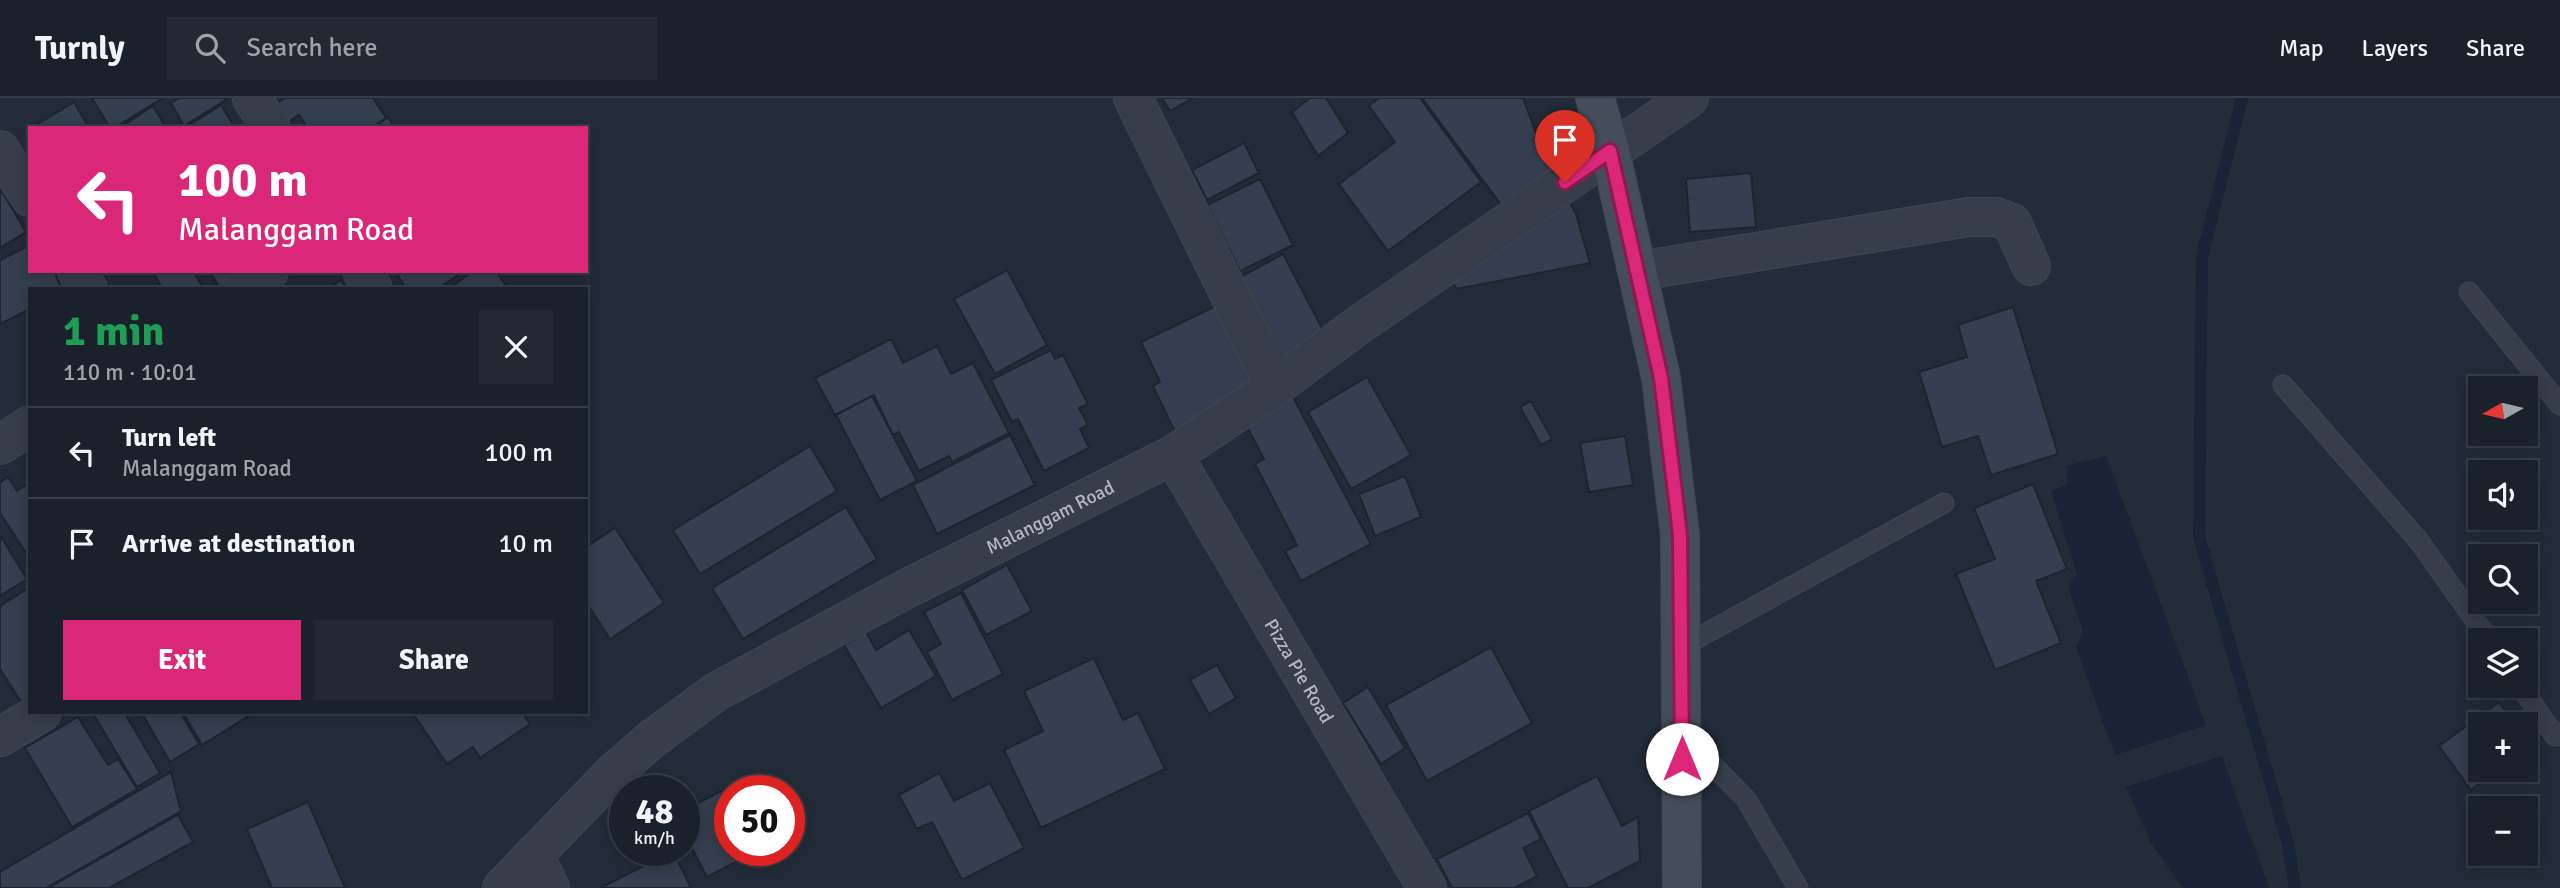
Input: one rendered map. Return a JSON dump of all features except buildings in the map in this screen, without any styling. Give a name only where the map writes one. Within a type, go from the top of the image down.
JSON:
[{"type":"main road","points":[[1595,98],[1639,271],[1661,378],[1680,535],[1682,888]]},
{"type":"street","points":[[252,98],[270,126]]},
{"type":"street","points":[[1133,98],[1275,387]]},
{"type":"street","name":"Malanggam Road","points":[[502,888],[542,871],[614,772],[652,738],[716,692],[906,589],[1172,455],[1275,387],[1360,324],[1689,98]]},
{"type":"street","points":[[0,150],[28,194]]},
{"type":"street","points":[[1639,271],[1969,217],[1996,217],[2012,223],[2031,266]]},
{"type":"street","points":[[244,287],[266,273]]},
{"type":"street","points":[[0,445],[28,426]]},
{"type":"street","name":"Pizza Pie Road","points":[[1172,455],[1427,888]]},
{"type":"street","points":[[0,737],[39,714]]},
{"type":"lane","points":[[2469,292],[2560,405]]},
{"type":"lane","points":[[2283,385],[2420,541],[2481,628]]},
{"type":"lane","points":[[1681,647],[1944,503]]},
{"type":"lane","points":[[2528,698],[2555,736],[2560,733]]},
{"type":"lane","points":[[1682,733],[1746,799],[1798,888]]},
{"type":"water","points":[[2106,456],[2206,725],[2115,755],[2076,647],[2083,632],[2068,586],[2077,575],[2051,491],[2067,484],[2067,466]]},
{"type":"water","points":[[2222,756],[2269,888],[2183,888],[2151,843],[2126,787]]},
{"type":"waterway","points":[[2242,98],[2202,256],[2199,537],[2288,844],[2295,888]]},
{"type":"route","points":[[1565,182],[1610,151],[1661,378],[1680,535],[1682,759]]}]
